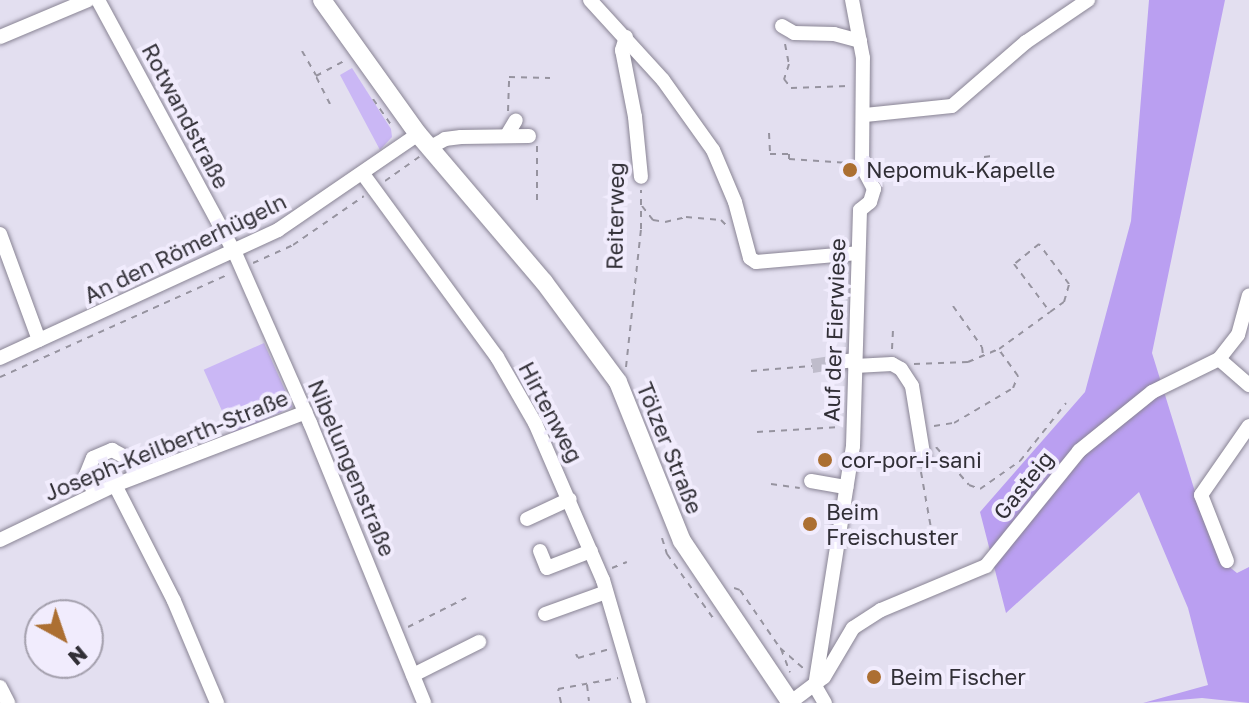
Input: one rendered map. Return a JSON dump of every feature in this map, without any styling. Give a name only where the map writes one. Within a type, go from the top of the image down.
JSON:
[{"type":"main road","name":"Tölzer Straße","points":[[322,0],[420,144],[544,282],[618,382],[682,541],[791,702]]},
{"type":"street","points":[[0,37],[88,0]]},
{"type":"street","name":"Rotwandstraße","points":[[98,0],[235,253]]},
{"type":"street","points":[[590,0],[626,37],[695,121],[713,150],[735,202],[750,258],[756,262],[858,253]]},
{"type":"street","name":"Auf der Eierwiese","points":[[815,686],[853,426],[860,210],[870,202],[874,189],[862,166],[864,85],[852,0]]},
{"type":"street","points":[[865,115],[952,106],[1026,42],[1088,0]]},
{"type":"street","points":[[782,26],[794,33],[834,34],[860,41]]},
{"type":"street","name":"Reiterweg","points":[[626,37],[622,50],[635,117],[641,177]]},
{"type":"street","points":[[507,135],[516,120]]},
{"type":"street","points":[[420,144],[445,139],[529,136]]},
{"type":"street","name":"An den Römerhügeln","points":[[0,358],[235,253],[307,214],[363,174],[420,144]]},
{"type":"street","name":"Hirtenweg","points":[[363,174],[497,357],[535,423],[591,551],[639,703]]},
{"type":"street","points":[[0,234],[39,340]]},
{"type":"street","name":"Nibelungenstraße","points":[[235,253],[306,412],[424,703]]},
{"type":"street","points":[[1249,295],[1238,335],[1219,359],[1249,385]]},
{"type":"street","name":"Gasteig","points":[[815,686],[824,677],[853,628],[881,610],[986,566],[1079,451],[1152,392],[1219,359]]},
{"type":"street","points":[[837,362],[896,367],[912,386],[923,452]]},
{"type":"street","name":"Joseph-Keilberth-Straße","points":[[0,540],[115,485],[306,412]]},
{"type":"street","points":[[1227,561],[1201,495],[1249,426]]},
{"type":"street","points":[[95,494],[86,475],[93,458],[112,450],[129,459],[137,476]]},
{"type":"street","points":[[811,481],[846,487]]},
{"type":"street","points":[[115,485],[174,601],[217,703]]},
{"type":"street","points":[[527,519],[570,499]]},
{"type":"street","points":[[540,551],[547,568],[591,551]]},
{"type":"street","points":[[545,614],[606,592]]},
{"type":"street","points":[[413,675],[479,642]]},
{"type":"street","points":[[791,702],[815,686],[825,703]]},
{"type":"street","points":[[0,687],[8,703]]},
{"type":"path","points":[[792,39],[784,49],[789,64],[784,79],[791,88],[864,85]]},
{"type":"path","points":[[302,51],[330,104]]},
{"type":"path","points":[[316,76],[349,58]]},
{"type":"path","points":[[507,135],[509,77],[550,78]]},
{"type":"path","points":[[769,133],[770,154],[789,154],[789,159],[833,160],[862,166]]},
{"type":"path","points":[[529,136],[537,143],[537,201]]},
{"type":"path","points":[[984,157],[992,156]]},
{"type":"path","name":"Reiterweg","points":[[618,382],[625,375],[641,177]]},
{"type":"path","points":[[641,205],[653,220],[665,222],[686,217],[721,220]]},
{"type":"path","points":[[893,330],[896,367],[917,363],[954,365],[999,349],[1064,302],[1069,284],[1039,244],[1014,264],[1050,312]]},
{"type":"path","points":[[953,306],[982,347],[983,356]]},
{"type":"path","points":[[921,427],[954,423],[1013,388],[1018,376],[999,349]]},
{"type":"path","points":[[751,371],[812,366]]},
{"type":"path","points":[[932,534],[920,465],[923,452],[939,447],[969,485],[980,489],[1020,461],[1066,403]]},
{"type":"path","points":[[757,432],[853,426]]},
{"type":"path","points":[[771,484],[809,489],[811,481]]},
{"type":"path","points":[[666,528],[661,541],[667,554],[710,617],[720,619]]},
{"type":"path","points":[[613,568],[627,562]]},
{"type":"path","points":[[396,633],[466,598]]},
{"type":"path","points":[[576,654],[578,658],[622,645]]},
{"type":"path","points":[[780,648],[806,672],[815,686]]},
{"type":"path","points":[[561,703],[558,689],[631,676]]},
{"type":"path","points":[[587,684],[589,701]]},
{"type":"shaded area","points":[[1149,0],[1225,0],[1152,353],[1196,495],[1222,561],[1237,573],[1249,567],[1249,703],[1202,698],[1143,703],[1208,685],[1188,608],[1139,492],[1006,613],[980,512],[1085,392],[1131,221]]},
{"type":"shaded area","points":[[352,68],[391,129],[392,137],[380,150],[340,75]]},
{"type":"shaded area","points":[[264,343],[292,407],[232,434],[204,370]]},
{"type":"tunnel","points":[[812,366],[837,362]]},
{"type":"place","name":"Nepomuk-Kapelle","points":[[850,170]]},
{"type":"place","name":"cor-por-i-sani","points":[[825,460]]},
{"type":"place","name":"Beim Freischuster","points":[[810,524]]},
{"type":"place","name":"Beim Fischer","points":[[874,677]]}]
